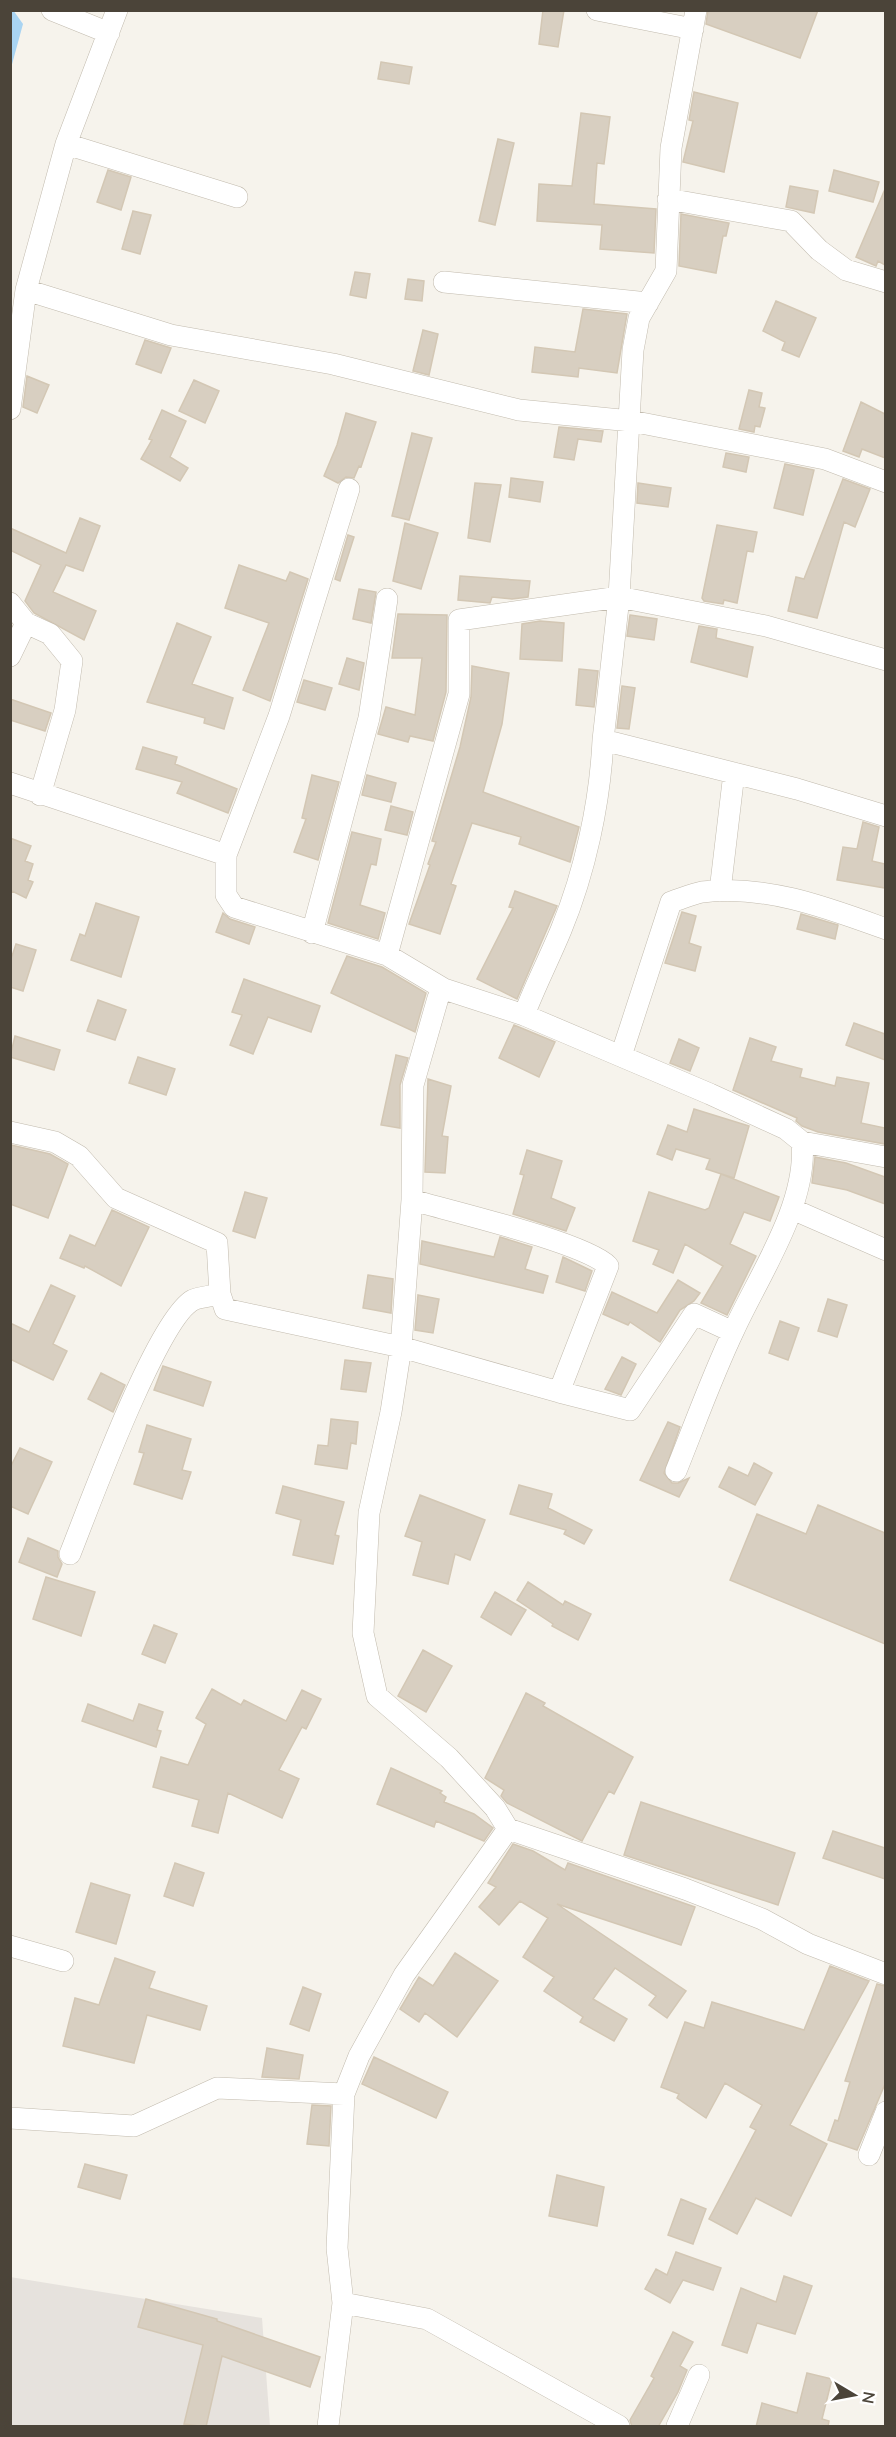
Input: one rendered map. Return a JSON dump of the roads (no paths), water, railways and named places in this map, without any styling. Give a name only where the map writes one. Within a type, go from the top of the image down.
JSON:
[{"type":"street","points":[[52,10],[109,33]]},
{"type":"street","points":[[10,409],[26,290],[66,144],[117,10]]},
{"type":"street","points":[[524,1015],[562,929],[585,854],[600,790],[603,740],[619,597],[631,421],[633,350],[639,318],[666,271],[671,148],[694,20],[597,10]]},
{"type":"street","points":[[66,144],[237,197]]},
{"type":"street","points":[[668,199],[791,222],[819,250],[846,270],[885,282]]},
{"type":"street","points":[[444,282],[648,303]]},
{"type":"street","points":[[26,290],[171,335],[333,363],[519,410],[631,421],[825,459],[885,482]]},
{"type":"street","points":[[349,489],[279,716],[226,855],[226,895],[234,907],[387,955],[444,989],[524,1015],[621,1056],[786,1129],[802,1142],[885,1157]]},
{"type":"street","points":[[387,955],[459,694],[459,620],[619,597],[766,626],[885,660]]},
{"type":"street","points":[[312,933],[369,718],[387,599]]},
{"type":"street","points":[[10,603],[26,623],[50,634],[72,661],[65,710],[40,795]]},
{"type":"street","points":[[10,656],[26,623]]},
{"type":"street","points":[[603,740],[734,773],[885,816]]},
{"type":"street","points":[[720,891],[734,773]]},
{"type":"street","points":[[10,783],[40,795],[226,855]]},
{"type":"street","points":[[621,1056],[671,902],[700,892],[772,894],[833,910],[885,929]]},
{"type":"street","points":[[444,989],[438,998],[413,1085],[412,1200],[401,1347],[391,1412],[369,1513],[363,1633],[377,1696],[449,1758],[495,1808],[508,1829],[685,1889],[762,1919],[808,1944],[885,1974]]},
{"type":"street","points":[[10,1132],[55,1143],[80,1156],[116,1198],[217,1243],[220,1294],[225,1309],[401,1347],[630,1410],[694,1314],[733,1332]]},
{"type":"street","points":[[676,1471],[733,1332],[792,1209],[803,1156],[802,1142]]},
{"type":"street","points":[[412,1200],[566,1245],[602,1260],[608,1266],[559,1392]]},
{"type":"street","points":[[792,1209],[885,1250]]},
{"type":"street","points":[[70,1554],[145,1370],[176,1318],[192,1300],[220,1294]]},
{"type":"street","points":[[328,2427],[343,2303],[337,2248],[344,2094],[359,2056],[404,1975],[508,1829]]},
{"type":"street","points":[[10,1946],[63,1961]]},
{"type":"street","points":[[10,2118],[134,2126],[217,2088],[344,2094]]},
{"type":"street","points":[[869,2155],[885,2112]]},
{"type":"street","points":[[343,2303],[426,2319],[619,2427]]},
{"type":"street","points":[[677,2427],[699,2374]]},
{"type":"water","points":[[13,10],[23,24],[11,68],[10,11]]}]
